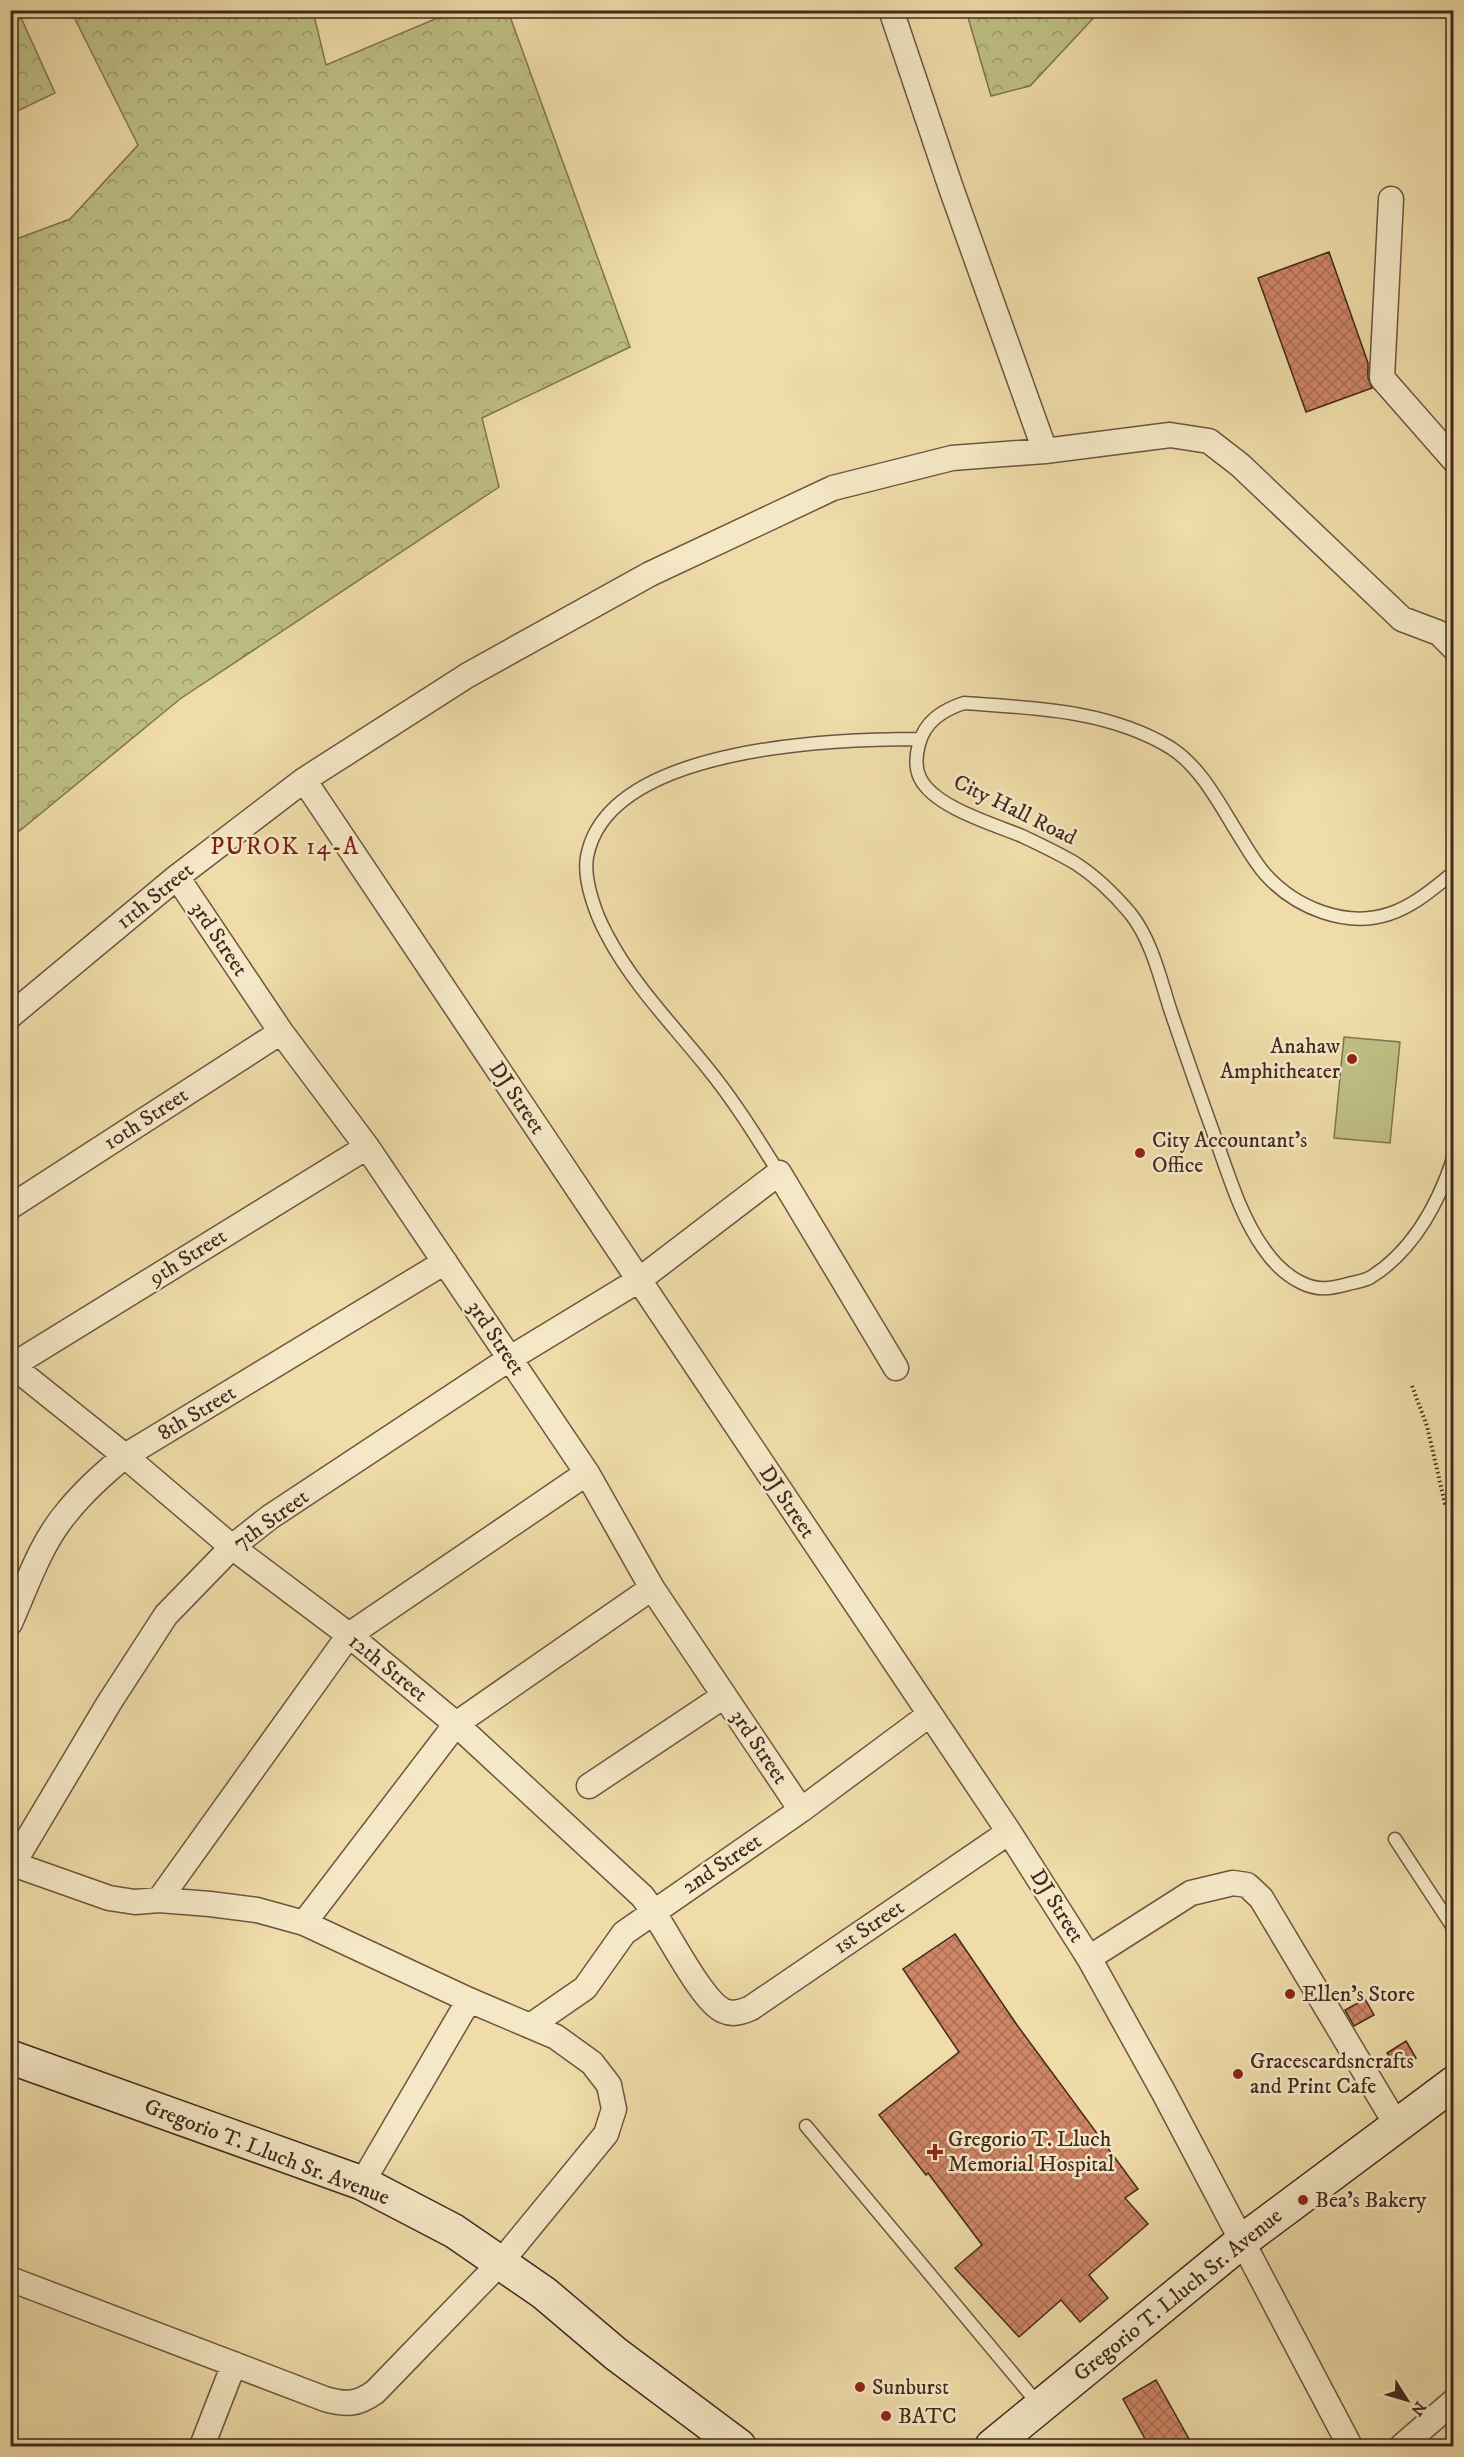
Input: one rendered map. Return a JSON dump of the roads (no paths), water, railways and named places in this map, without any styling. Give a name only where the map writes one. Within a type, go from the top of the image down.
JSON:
[{"type":"main road","name":"Gregorio T. Lluch Sr. Avenue","points":[[10,2057],[362,2183],[454,2231],[544,2293],[726,2444]]},
{"type":"main road","name":"Gregorio T. Lluch Sr. Avenue","points":[[992,2446],[1241,2242],[1396,2124],[1454,2083]]},
{"type":"street","points":[[891,10],[951,188],[1045,451]]},
{"type":"street","points":[[1391,199],[1382,378],[1454,460]]},
{"type":"street","name":"11th Street","points":[[10,1016],[177,877],[304,780],[468,675],[629,585],[833,488],[952,458],[1045,451],[1170,435],[1209,441],[1240,465],[1402,619],[1449,633]]},
{"type":"street","name":"DJ Street","points":[[304,780],[1009,1832],[1089,1958],[1164,2094],[1350,2446]]},
{"type":"street","name":"3rd Street","points":[[177,877],[281,1032],[367,1147],[587,1473],[652,1588],[801,1810]]},
{"type":"street","name":"10th Street","points":[[10,1207],[281,1032]]},
{"type":"street","name":"9th Street","points":[[11,1366],[367,1147]]},
{"type":"street","points":[[779,1173],[897,1368]]},
{"type":"street","name":"7th Street","points":[[11,1866],[109,1702],[166,1615],[232,1547],[270,1517],[509,1359],[639,1280],[779,1173]]},
{"type":"street","name":"8th Street","points":[[10,1623],[43,1550],[66,1512],[94,1481],[125,1456],[445,1262]]},
{"type":"street","name":"12th Street","points":[[11,1366],[125,1456],[232,1547],[349,1635],[456,1724],[642,1896],[654,1910],[706,1997],[725,2012]]},
{"type":"street","points":[[159,1900],[349,1635],[587,1473]]},
{"type":"street","points":[[304,1923],[456,1724],[652,1588]]},
{"type":"street","points":[[589,1786],[724,1696]]},
{"type":"street","name":"2nd Street","points":[[531,2026],[585,1988],[624,1933],[801,1810],[929,1715]]},
{"type":"street","name":"1st Street","points":[[725,2012],[740,2013],[751,2008],[1009,1832]]},
{"type":"street","points":[[10,2279],[326,2399],[354,2404],[375,2392],[501,2262],[606,2134],[614,2109],[609,2085],[592,2064],[556,2037],[469,2000],[304,1923],[258,1910],[159,1900],[135,1902],[109,1898],[11,1866]]},
{"type":"street","points":[[1089,1958],[1191,1893],[1233,1883],[1247,1885],[1261,1898],[1396,2124]]},
{"type":"street","points":[[362,2183],[469,2000]]},
{"type":"street","points":[[202,2446],[234,2364]]},
{"type":"street","points":[[1402,2446],[1454,2401]]},
{"type":"lane","points":[[779,1173],[744,1118],[707,1067],[641,987],[607,936],[591,898],[587,858],[597,830],[615,807],[643,785],[724,758],[788,745],[857,739],[920,739],[929,723],[945,710],[964,703],[1089,715],[1137,730],[1173,750],[1198,774],[1266,875],[1293,898],[1327,914],[1356,920],[1390,914],[1423,897],[1454,872]]},
{"type":"lane","name":"City Hall Road","points":[[920,739],[916,755],[919,777],[928,790],[944,802],[982,821],[1024,837],[1075,863],[1107,886],[1133,916],[1153,957],[1245,1215],[1263,1248],[1282,1270],[1301,1282],[1326,1291],[1370,1277],[1401,1251],[1426,1220],[1446,1179],[1454,1156]]},
{"type":"lane","points":[[1395,1839],[1454,1929]]},
{"type":"lane","points":[[806,2126],[1041,2407]]},
{"type":"place","name":"Anahaw Amphitheater","points":[[1352,1059]]},
{"type":"place","name":"City Accountant's Office","points":[[1140,1153]]},
{"type":"place","name":"Ellen's Store","points":[[1290,1994]]},
{"type":"place","name":"Gracescardsncrafts and Print Cafe","points":[[1238,2074]]},
{"type":"place","name":"Gregorio T. Lluch Memorial Hospital","points":[[935,2152]]},
{"type":"place","name":"Bea's Bakery","points":[[1303,2200]]},
{"type":"place","name":"Sunburst","points":[[860,2387]]},
{"type":"place","name":"BATC","points":[[886,2416]]},
{"type":"district","name":"PUROK 14-A","points":[[285,847]]}]
